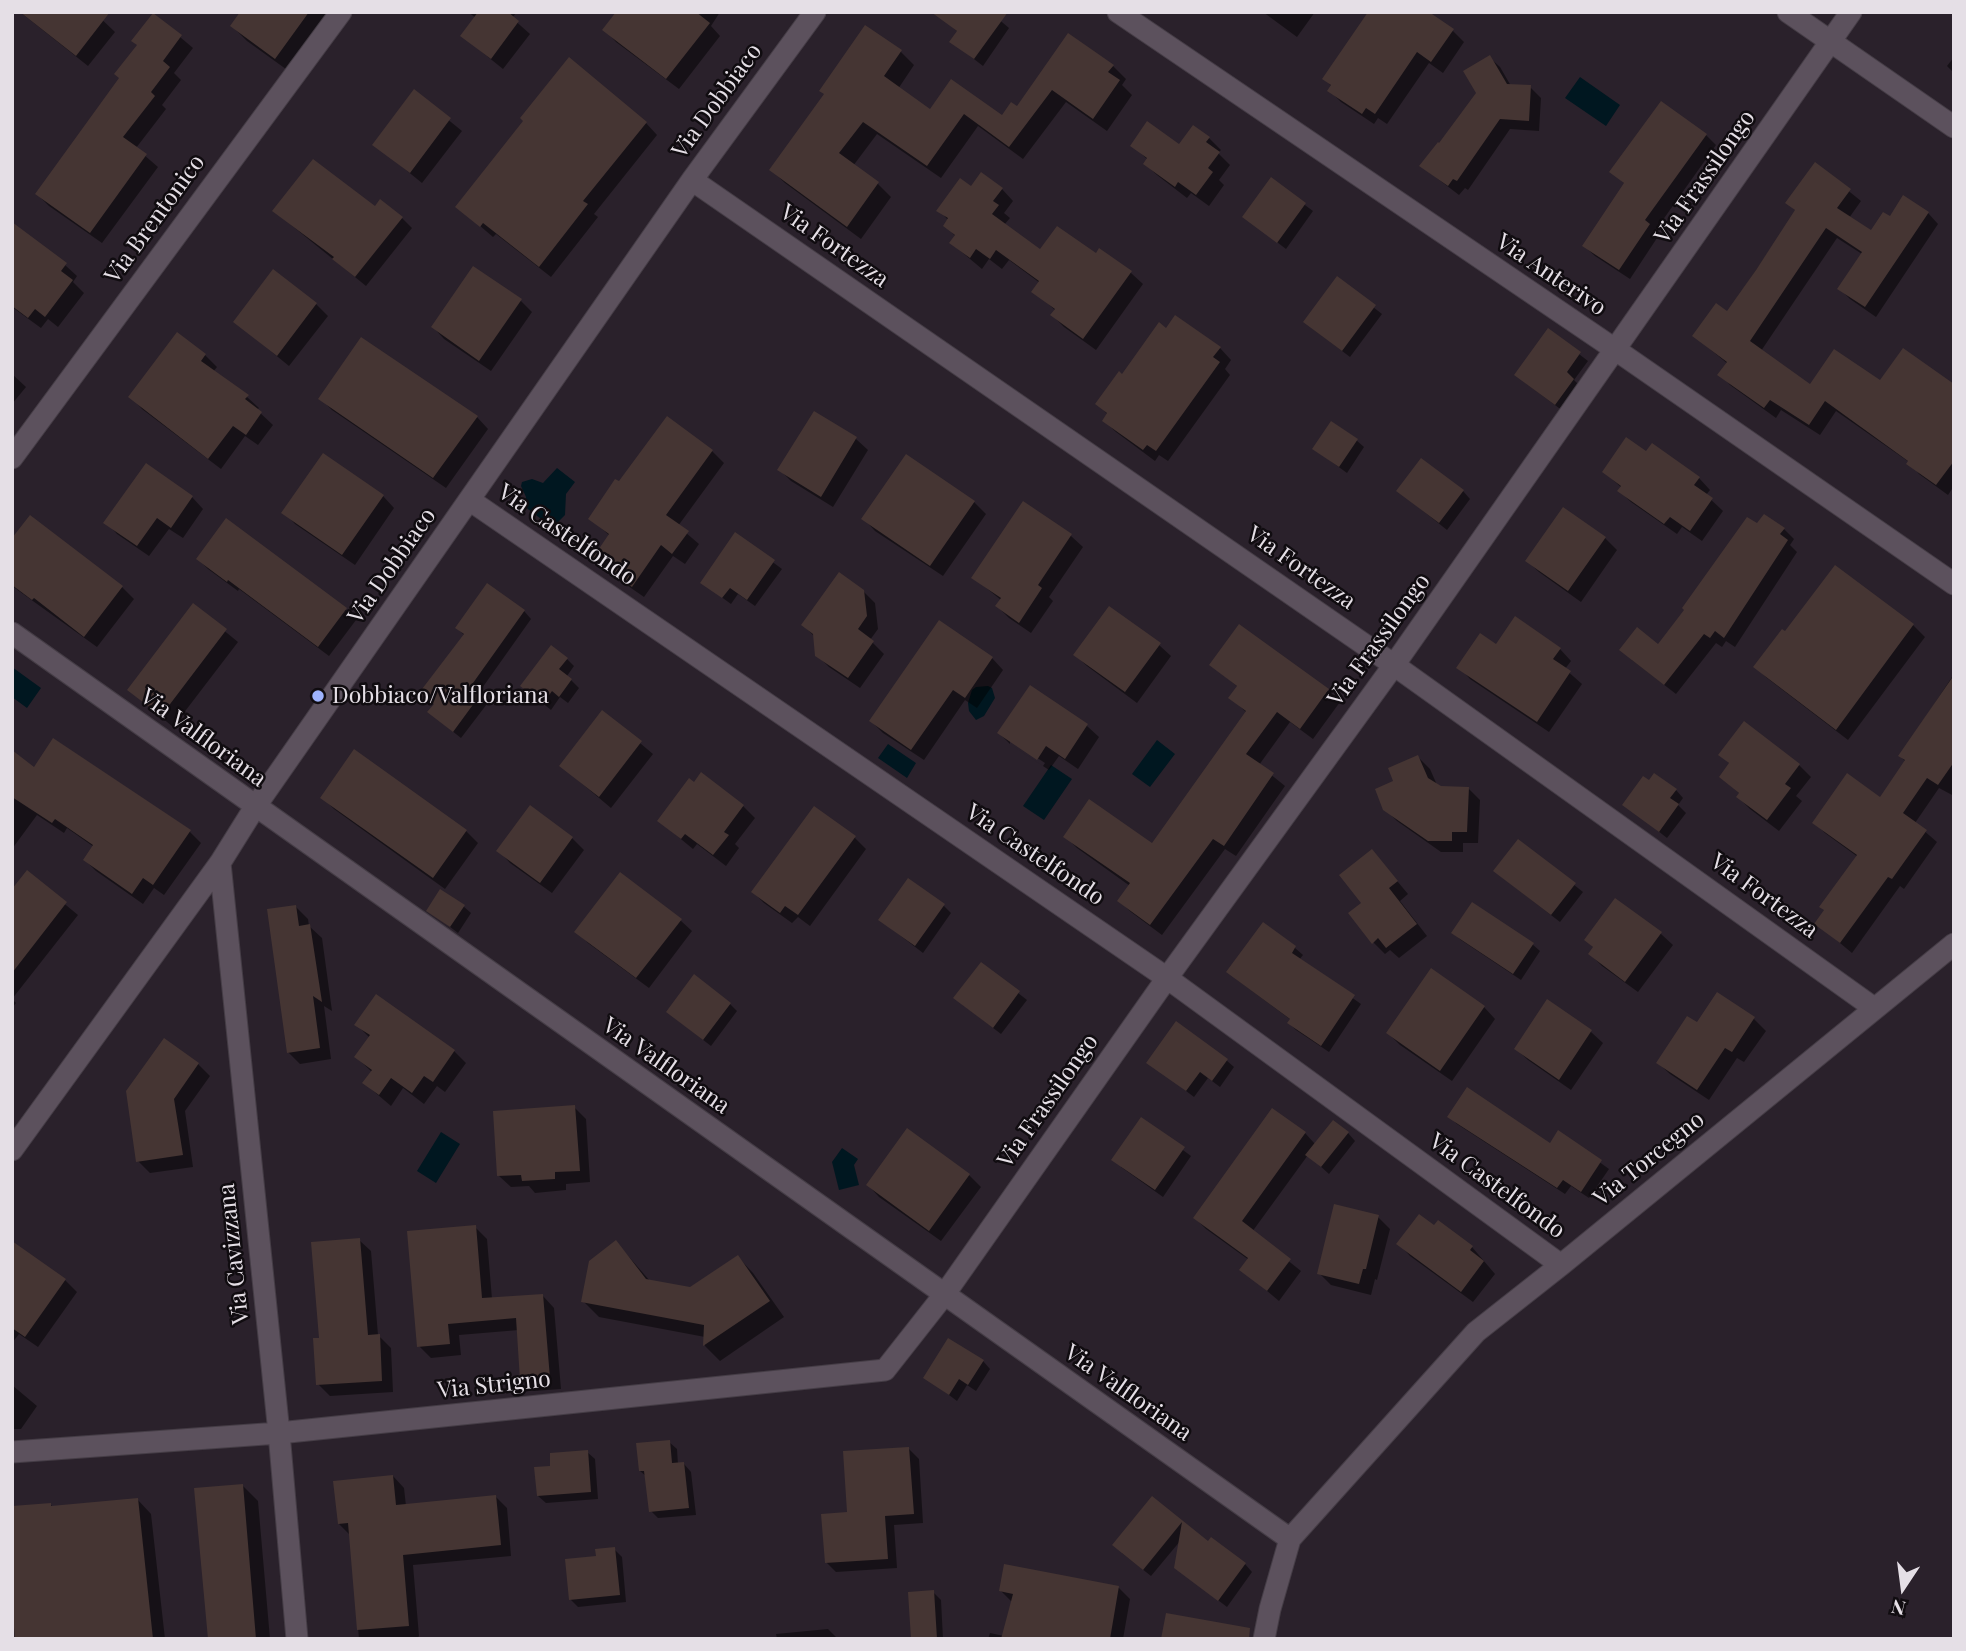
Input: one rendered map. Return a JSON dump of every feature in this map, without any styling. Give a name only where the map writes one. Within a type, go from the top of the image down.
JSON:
[{"type":"street","name":"Via Brentonico","points":[[12,458],[341,12]]},
{"type":"street","name":"Via Dobbiaco","points":[[12,1150],[220,863],[255,807],[471,501],[692,180],[815,12]]},
{"type":"street","name":"Via Anterivo","points":[[1118,12],[1954,584]]},
{"type":"street","points":[[1788,12],[1954,127]]},
{"type":"street","name":"Via Frassilongo","points":[[944,1295],[1167,978],[1394,665],[1851,12]]},
{"type":"street","name":"Via Fortezza","points":[[692,180],[1394,665],[1874,1007]]},
{"type":"street","name":"Via Castelfondo","points":[[471,501],[1167,978],[1561,1265]]},
{"type":"street","name":"Via Valfloriana","points":[[12,633],[1290,1539]]},
{"type":"street","name":"Via Cavizzana","points":[[220,863],[279,1433],[297,1639]]},
{"type":"street","name":"Via Torcegno","points":[[1264,1639],[1269,1609],[1290,1539],[1476,1332],[1954,944]]},
{"type":"street","name":"Via Strigno","points":[[12,1452],[279,1433],[885,1370],[944,1295]]},
{"type":"water","points":[[1580,77],[1620,105],[1606,126],[1565,98]]},
{"type":"water","points":[[557,468],[575,482],[566,494],[565,515],[554,526],[524,506],[526,497],[521,486],[522,482],[532,479],[543,483]]},
{"type":"water","points":[[12,667],[41,688],[27,708],[12,697]]},
{"type":"water","points":[[988,686],[992,688],[995,698],[984,716],[976,720],[969,711],[968,703],[972,690]]},
{"type":"water","points":[[1157,740],[1175,754],[1150,787],[1132,774]]},
{"type":"water","points":[[888,744],[916,763],[907,778],[878,758]]},
{"type":"water","points":[[1051,765],[1072,779],[1044,820],[1023,806]]},
{"type":"water","points":[[441,1132],[460,1144],[436,1183],[417,1171]]},
{"type":"water","points":[[842,1148],[858,1159],[854,1165],[859,1185],[839,1190],[832,1162]]},
{"type":"building","points":[[20,12],[110,12],[76,56]]},
{"type":"building","points":[[240,12],[309,12],[275,59],[230,26]]},
{"type":"building","points":[[478,12],[508,12],[519,21],[491,59],[460,36]]},
{"type":"building","points":[[616,12],[696,12],[710,23],[666,79],[602,30]]},
{"type":"building","points":[[931,12],[1008,12],[974,59],[949,42],[957,31]]},
{"type":"building","points":[[1368,12],[1429,12],[1454,29],[1431,62],[1417,52],[1375,114],[1366,108],[1362,114],[1327,91],[1331,85],[1322,79]]},
{"type":"building","points":[[153,13],[182,35],[163,61],[170,67],[151,92],[155,96],[123,137],[147,154],[90,233],[35,194],[119,78],[114,74],[137,45],[131,41]]},
{"type":"building","points":[[865,25],[902,50],[884,76],[930,109],[951,79],[1002,115],[1011,102],[1017,106],[1068,33],[1114,65],[1108,72],[1120,80],[1093,119],[1052,90],[1009,147],[964,114],[927,166],[863,122],[839,153],[879,182],[847,227],[769,170],[824,94],[819,91]]},
{"type":"building","points":[[1490,55],[1507,84],[1531,85],[1529,121],[1500,119],[1457,181],[1453,179],[1448,186],[1419,166],[1476,93],[1463,71]]},
{"type":"building","points":[[569,57],[647,122],[583,201],[588,204],[539,267],[483,223],[480,227],[455,207],[523,121],[520,118]]},
{"type":"building","points":[[414,89],[451,118],[410,173],[372,145]]},
{"type":"building","points":[[1661,101],[1707,134],[1645,220],[1650,224],[1619,270],[1582,246],[1624,183],[1609,172]]},
{"type":"building","points":[[1147,121],[1179,144],[1193,125],[1210,137],[1206,142],[1220,152],[1208,168],[1213,172],[1196,195],[1178,182],[1175,187],[1143,164],[1147,158],[1130,146]]},
{"type":"building","points":[[313,159],[375,206],[380,199],[403,217],[355,277],[332,259],[334,257],[272,211]]},
{"type":"building","points":[[1815,162],[1851,189],[1837,208],[1871,230],[1883,212],[1890,216],[1903,195],[1929,212],[1865,307],[1837,289],[1862,252],[1826,228],[1750,341],[1810,384],[1834,349],[1880,380],[1903,348],[1954,384],[1954,461],[1936,485],[1906,464],[1908,461],[1825,401],[1809,425],[1770,400],[1764,408],[1717,375],[1727,362],[1692,336],[1716,303],[1727,311],[1756,270],[1795,210],[1785,203]]},
{"type":"building","points":[[981,172],[1003,188],[993,201],[999,205],[992,214],[1040,249],[1057,226],[1096,253],[1099,248],[1132,271],[1083,339],[1050,315],[1055,309],[1031,292],[1039,281],[996,250],[990,259],[976,249],[970,258],[949,243],[955,235],[943,226],[948,218],[936,211],[960,178],[971,186]]},
{"type":"building","points":[[1271,177],[1306,203],[1277,243],[1242,217]]},
{"type":"building","points":[[12,222],[67,263],[61,271],[73,280],[45,317],[35,309],[28,318],[12,306]]},
{"type":"building","points":[[473,266],[522,299],[479,361],[431,327]]},
{"type":"building","points":[[273,269],[317,303],[277,356],[233,322]]},
{"type":"building","points":[[1337,276],[1376,305],[1342,351],[1303,322]]},
{"type":"building","points":[[1175,315],[1221,347],[1213,357],[1220,362],[1156,451],[1147,445],[1143,450],[1102,421],[1107,413],[1095,404],[1119,371],[1122,374],[1159,322],[1166,328]]},
{"type":"building","points":[[1548,328],[1581,352],[1567,372],[1574,379],[1555,405],[1514,375]]},
{"type":"building","points":[[177,332],[206,354],[201,361],[249,395],[245,399],[262,412],[246,435],[233,426],[208,459],[128,397]]},
{"type":"building","points":[[361,337],[478,416],[433,478],[318,399]]},
{"type":"building","points":[[814,411],[857,437],[821,497],[777,470]]},
{"type":"building","points":[[667,416],[713,450],[666,515],[689,531],[672,554],[661,545],[632,587],[592,559],[609,534],[588,519],[615,479],[619,481]]},
{"type":"building","points":[[1331,421],[1358,439],[1339,467],[1312,449]]},
{"type":"building","points":[[1626,437],[1646,451],[1652,443],[1700,477],[1694,485],[1713,498],[1690,531],[1670,517],[1664,524],[1617,491],[1621,486],[1602,472]]},
{"type":"building","points":[[323,453],[384,495],[342,555],[281,513]]},
{"type":"building","points":[[906,454],[975,501],[930,566],[861,519]]},
{"type":"building","points":[[1421,458],[1464,490],[1439,523],[1396,491]]},
{"type":"building","points":[[146,463],[193,496],[171,528],[157,518],[137,546],[103,523]]},
{"type":"building","points":[[1023,501],[1072,534],[1038,585],[1042,588],[1019,623],[995,606],[1001,598],[971,578]]},
{"type":"building","points":[[1563,507],[1606,537],[1568,591],[1525,561]]},
{"type":"building","points":[[1764,514],[1785,528],[1780,534],[1788,540],[1724,638],[1715,631],[1710,638],[1704,634],[1664,685],[1619,650],[1637,627],[1658,644],[1747,517],[1757,523]]},
{"type":"building","points":[[30,515],[123,586],[84,637],[34,598],[32,600],[12,585],[12,538]]},
{"type":"building","points":[[226,518],[347,608],[318,647],[196,559]]},
{"type":"building","points":[[735,532],[775,560],[747,600],[730,588],[722,598],[700,583]]},
{"type":"building","points":[[1835,565],[1914,624],[1836,730],[1753,667],[1782,629],[1785,631]]},
{"type":"building","points":[[839,572],[864,590],[867,616],[858,629],[874,641],[848,678],[815,656],[813,634],[801,625]]},
{"type":"building","points":[[487,583],[525,610],[473,683],[483,691],[453,732],[427,712],[434,704],[419,693],[464,634],[455,628]]},
{"type":"building","points":[[193,603],[227,629],[161,716],[127,690]]},
{"type":"building","points":[[1109,606],[1161,643],[1125,692],[1073,655]]},
{"type":"building","points":[[1515,616],[1561,648],[1553,659],[1571,671],[1537,722],[1456,668],[1480,633],[1496,644]]},
{"type":"building","points":[[939,620],[993,657],[965,698],[953,690],[911,750],[869,721]]},
{"type":"building","points":[[1239,624],[1329,689],[1300,729],[1277,712],[1246,754],[1274,773],[1224,846],[1213,839],[1150,925],[1117,901],[1130,883],[1063,837],[1089,799],[1152,843],[1246,711],[1228,698],[1237,686],[1209,665]]},
{"type":"building","points":[[551,645],[568,658],[559,669],[572,679],[559,697],[552,691],[543,704],[520,686]]},
{"type":"building","points":[[1954,675],[1954,762],[1938,785],[1927,778],[1903,813],[1927,830],[1892,879],[1888,877],[1840,943],[1814,924],[1824,910],[1819,907],[1857,855],[1812,823],[1847,773],[1880,797],[1905,760],[1898,756]]},
{"type":"building","points":[[1030,685],[1088,724],[1065,759],[1046,746],[1037,760],[997,733]]},
{"type":"building","points":[[602,710],[642,741],[599,797],[559,766]]},
{"type":"building","points":[[1744,721],[1800,764],[1785,784],[1791,788],[1767,820],[1736,797],[1739,793],[1719,777],[1729,763],[1718,755]]},
{"type":"building","points":[[53,738],[191,830],[153,885],[143,878],[132,894],[83,860],[93,845],[55,819],[52,823],[12,797],[12,750],[34,767]]},
{"type":"building","points":[[354,749],[467,830],[433,878],[320,798]]},
{"type":"building","points":[[1418,755],[1428,778],[1441,786],[1469,787],[1467,832],[1452,832],[1452,841],[1428,841],[1383,810],[1375,789],[1393,781],[1388,768]]},
{"type":"building","points":[[701,772],[744,805],[724,832],[729,835],[713,855],[685,834],[681,839],[657,821],[689,778],[694,782]]},
{"type":"building","points":[[1654,773],[1677,789],[1670,798],[1679,804],[1659,832],[1622,805],[1643,776],[1649,780]]},
{"type":"building","points":[[530,805],[573,837],[540,883],[496,851]]},
{"type":"building","points":[[814,806],[856,836],[798,915],[785,906],[780,913],[751,892]]},
{"type":"building","points":[[1518,839],[1576,883],[1551,915],[1493,871]]},
{"type":"building","points":[[1372,849],[1398,881],[1389,888],[1417,924],[1386,948],[1378,938],[1372,944],[1348,913],[1361,903],[1339,875]]},
{"type":"building","points":[[27,870],[67,902],[12,973],[12,889]]},
{"type":"building","points":[[620,872],[682,919],[636,978],[574,932]]},
{"type":"building","points":[[908,878],[945,904],[915,946],[878,920]]},
{"type":"building","points":[[440,889],[465,905],[450,927],[426,911]]},
{"type":"building","points":[[1615,898],[1662,932],[1625,982],[1588,954],[1593,947],[1584,940]]},
{"type":"building","points":[[1472,902],[1534,943],[1513,974],[1451,933]]},
{"type":"building","points":[[296,905],[299,926],[310,924],[322,1002],[313,996],[320,1048],[287,1053],[267,909]]},
{"type":"building","points":[[1263,922],[1296,946],[1292,953],[1355,995],[1321,1046],[1287,1023],[1290,1019],[1226,972]]},
{"type":"building","points":[[981,962],[1020,991],[993,1028],[953,998]]},
{"type":"building","points":[[1431,968],[1485,1006],[1440,1071],[1386,1033]]},
{"type":"building","points":[[694,974],[731,1003],[703,1040],[666,1012]]},
{"type":"building","points":[[1717,992],[1755,1017],[1732,1052],[1725,1048],[1697,1090],[1656,1063],[1687,1016],[1697,1022]]},
{"type":"building","points":[[376,994],[455,1050],[433,1082],[424,1076],[412,1093],[391,1078],[379,1095],[362,1083],[372,1070],[354,1057],[370,1035],[354,1025]]},
{"type":"building","points":[[1547,999],[1592,1030],[1559,1080],[1514,1049]]},
{"type":"building","points":[[1176,1021],[1228,1059],[1212,1081],[1200,1072],[1186,1091],[1146,1063]]},
{"type":"building","points":[[164,1038],[199,1063],[174,1099],[183,1155],[136,1162],[126,1091]]},
{"type":"building","points":[[1467,1087],[1550,1143],[1558,1130],[1602,1160],[1581,1192],[1563,1180],[1557,1188],[1447,1117]]},
{"type":"building","points":[[575,1105],[580,1171],[555,1172],[555,1179],[522,1181],[521,1175],[497,1176],[493,1111]]},
{"type":"building","points":[[1272,1108],[1306,1132],[1242,1221],[1291,1259],[1267,1291],[1239,1270],[1248,1258],[1193,1218]]},
{"type":"building","points":[[1141,1117],[1185,1147],[1155,1190],[1111,1160]]},
{"type":"building","points":[[1333,1120],[1349,1132],[1321,1167],[1305,1155]]},
{"type":"building","points":[[907,1128],[970,1174],[929,1231],[866,1185]]},
{"type":"building","points":[[1334,1204],[1379,1215],[1366,1269],[1363,1269],[1359,1284],[1317,1274]]},
{"type":"building","points":[[1419,1214],[1434,1225],[1438,1220],[1473,1246],[1470,1250],[1484,1261],[1461,1292],[1396,1244]]},
{"type":"building","points":[[476,1225],[482,1298],[543,1294],[550,1378],[520,1380],[516,1318],[448,1324],[450,1344],[417,1347],[407,1231]]},
{"type":"building","points":[[360,1238],[368,1335],[380,1334],[382,1381],[316,1385],[313,1338],[319,1338],[311,1242]]},
{"type":"building","points":[[616,1240],[646,1279],[690,1287],[738,1255],[770,1301],[703,1346],[704,1325],[581,1302],[589,1261]]},
{"type":"building","points":[[12,1241],[66,1279],[25,1337],[12,1328]]},
{"type":"building","points":[[948,1338],[984,1360],[968,1385],[959,1379],[949,1395],[923,1378]]},
{"type":"building","points":[[670,1440],[672,1463],[684,1462],[689,1508],[649,1512],[644,1471],[639,1471],[636,1443]]},
{"type":"building","points":[[909,1447],[914,1514],[885,1516],[888,1559],[825,1563],[821,1514],[847,1512],[843,1451]]},
{"type":"building","points":[[588,1450],[591,1492],[537,1496],[534,1467],[550,1466],[550,1453]]},
{"type":"building","points":[[393,1475],[396,1505],[496,1495],[501,1545],[403,1555],[409,1626],[357,1630],[348,1523],[338,1524],[333,1481]]},
{"type":"building","points":[[243,1484],[256,1639],[208,1639],[194,1488]]},
{"type":"building","points":[[1152,1496],[1208,1541],[1211,1537],[1246,1563],[1218,1601],[1174,1568],[1182,1522],[1143,1570],[1112,1545]]},
{"type":"building","points":[[138,1498],[153,1639],[15,1639],[12,1605],[12,1506],[51,1503],[51,1506]]},
{"type":"building","points":[[615,1547],[620,1595],[569,1600],[565,1559],[596,1556],[595,1549]]},
{"type":"building","points":[[1004,1564],[1119,1586],[1110,1639],[1001,1639],[1013,1594],[999,1591]]},
{"type":"building","points":[[934,1590],[937,1639],[911,1639],[908,1592]]},
{"type":"building","points":[[1166,1613],[1250,1628],[1249,1639],[1161,1639]]},
{"type":"place","name":"Dobbiaco/Valfloriana","points":[[318,696]]}]
